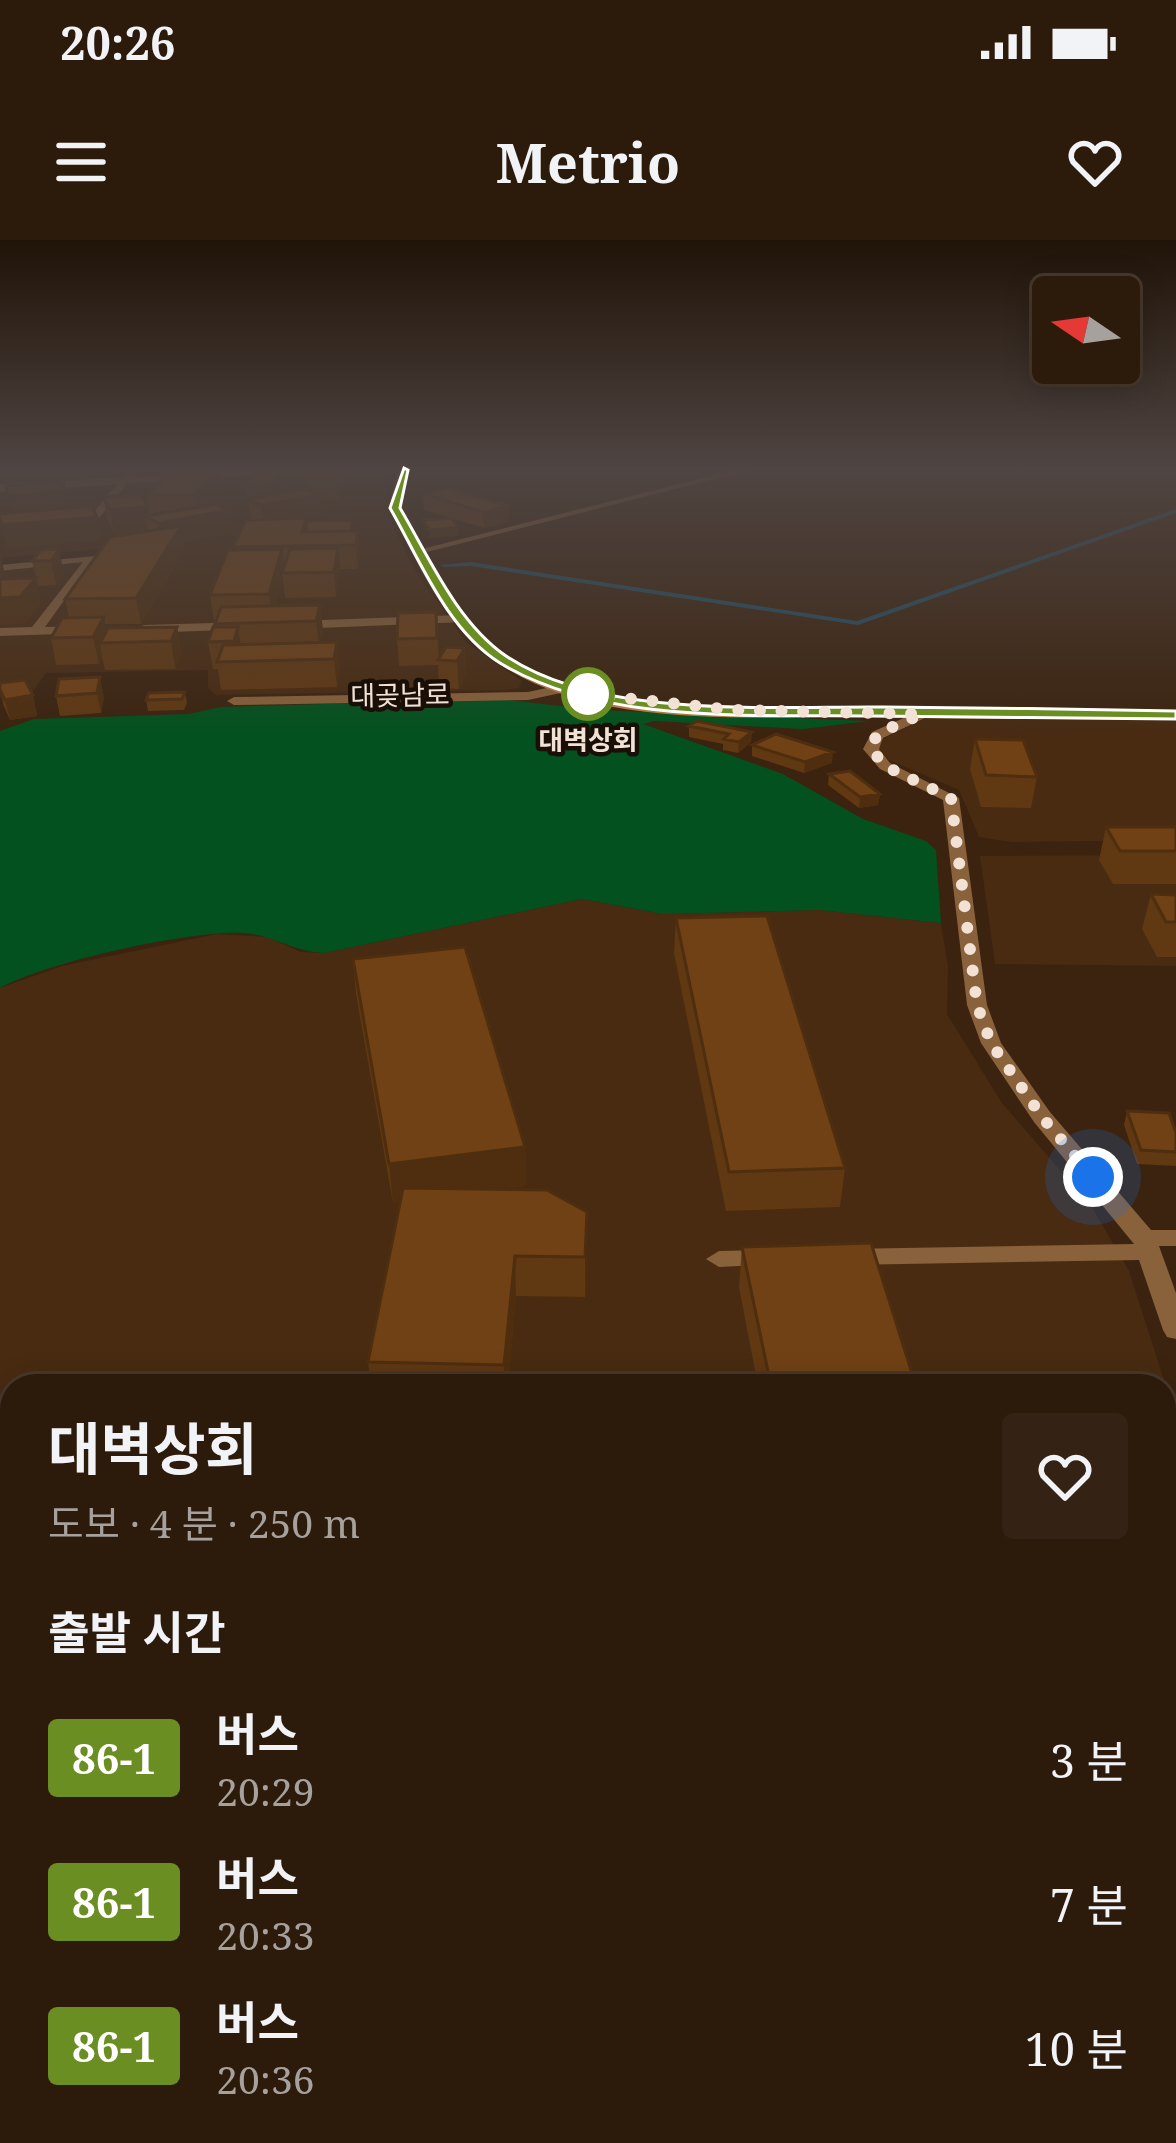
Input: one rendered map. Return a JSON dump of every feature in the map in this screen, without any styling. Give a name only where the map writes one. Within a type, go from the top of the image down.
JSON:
[{"type":"street","name":"대곶남로","points":[[424,559],[460,619],[502,658],[565,688],[692,707],[1176,715]]},
{"type":"lane","points":[[0,568],[85,559]]},
{"type":"lane","points":[[36,631],[91,559]]},
{"type":"lane","points":[[127,629],[460,619]]},
{"type":"lane","points":[[0,632],[104,630]]},
{"type":"lane","name":"대곶남로","points":[[234,700],[513,696],[565,688]]},
{"type":"lane","points":[[922,714],[877,734],[871,749],[885,766],[951,798],[977,1005],[991,1043],[1042,1117],[1147,1245],[1176,1330]]},
{"type":"lane","points":[[719,1259],[1147,1245],[1176,1238]]},
{"type":"shaded area","points":[[103,559],[410,559],[466,642],[522,681],[519,688],[505,690],[216,695],[208,688],[208,670],[46,673],[31,694],[0,698],[0,571]]},
{"type":"shaded area","points":[[924,719],[1176,720],[1176,840],[1011,842],[979,837],[959,790],[889,760],[879,749],[883,739]]},
{"type":"shaded area","points":[[1176,855],[1176,966],[995,964],[980,856]]},
{"type":"shaded area","points":[[582,899],[663,914],[819,910],[941,923],[948,967],[947,1014],[1002,1103],[1092,1207],[1129,1271],[1162,1374],[0,1374],[0,988],[62,966],[217,934],[267,937],[301,952],[324,953]]},
{"type":"green space","points":[[500,699],[597,710],[869,721],[803,729],[643,724],[783,774],[863,819],[926,841],[936,850],[941,923],[819,910],[663,914],[582,899],[324,953],[244,933],[155,942],[84,958],[0,988],[0,731],[34,719],[188,714],[221,707]]},
{"type":"building","points":[[94,559],[160,559],[136,598],[65,599]]},
{"type":"building","points":[[224,559],[279,559],[269,594],[210,595]]},
{"type":"building","points":[[287,559],[336,559],[334,572],[282,573]]},
{"type":"building","points":[[36,578],[20,597],[0,598],[0,579]]},
{"type":"building","points":[[320,605],[316,621],[215,624],[221,607]]},
{"type":"building","points":[[436,612],[437,638],[397,639],[398,613]]},
{"type":"building","points":[[104,617],[93,637],[51,638],[62,618]]},
{"type":"building","points":[[177,627],[171,641],[100,643],[108,628]]},
{"type":"building","points":[[213,627],[238,627],[234,641],[208,642]]},
{"type":"building","points":[[337,642],[334,659],[217,662],[223,645]]},
{"type":"building","points":[[446,647],[465,648],[457,661],[438,660]]},
{"type":"building","points":[[100,677],[97,693],[56,696],[59,679]]},
{"type":"building","points":[[25,680],[33,695],[5,700],[0,683]]},
{"type":"building","points":[[185,692],[182,699],[146,700],[149,693]]},
{"type":"building","points":[[697,721],[752,732],[739,742],[724,739],[729,734],[689,726]]},
{"type":"building","points":[[776,734],[833,752],[805,762],[752,745]]},
{"type":"building","points":[[975,739],[1023,740],[1037,777],[986,775]]},
{"type":"building","points":[[850,771],[880,794],[860,797],[829,774]]},
{"type":"building","points":[[1106,827],[1176,827],[1176,851],[1120,851]]},
{"type":"building","points":[[1151,894],[1176,895],[1176,922],[1166,922]]},
{"type":"building","points":[[767,916],[845,1168],[729,1172],[676,918]]},
{"type":"building","points":[[465,947],[525,1147],[389,1164],[353,959]]},
{"type":"building","points":[[1127,1111],[1169,1113],[1176,1152],[1141,1150]]},
{"type":"building","points":[[403,1188],[547,1190],[587,1212],[585,1257],[515,1256],[504,1365],[368,1362]]},
{"type":"building","points":[[871,1243],[912,1374],[768,1374],[742,1247]]},
{"type":"waterway","points":[[444,565],[471,564],[858,623],[1040,559]]},
{"type":"bus line","name":"86-1","points":[[424,559],[460,619],[488,648],[533,676],[595,696],[733,710],[1176,715]]},
{"type":"place","name":"대벽상회","points":[[588,694]]},
{"type":"route","points":[[588,694],[733,710],[922,714],[877,734],[871,749],[885,766],[951,798],[977,1005],[991,1043],[1042,1117],[1093,1177]]}]
